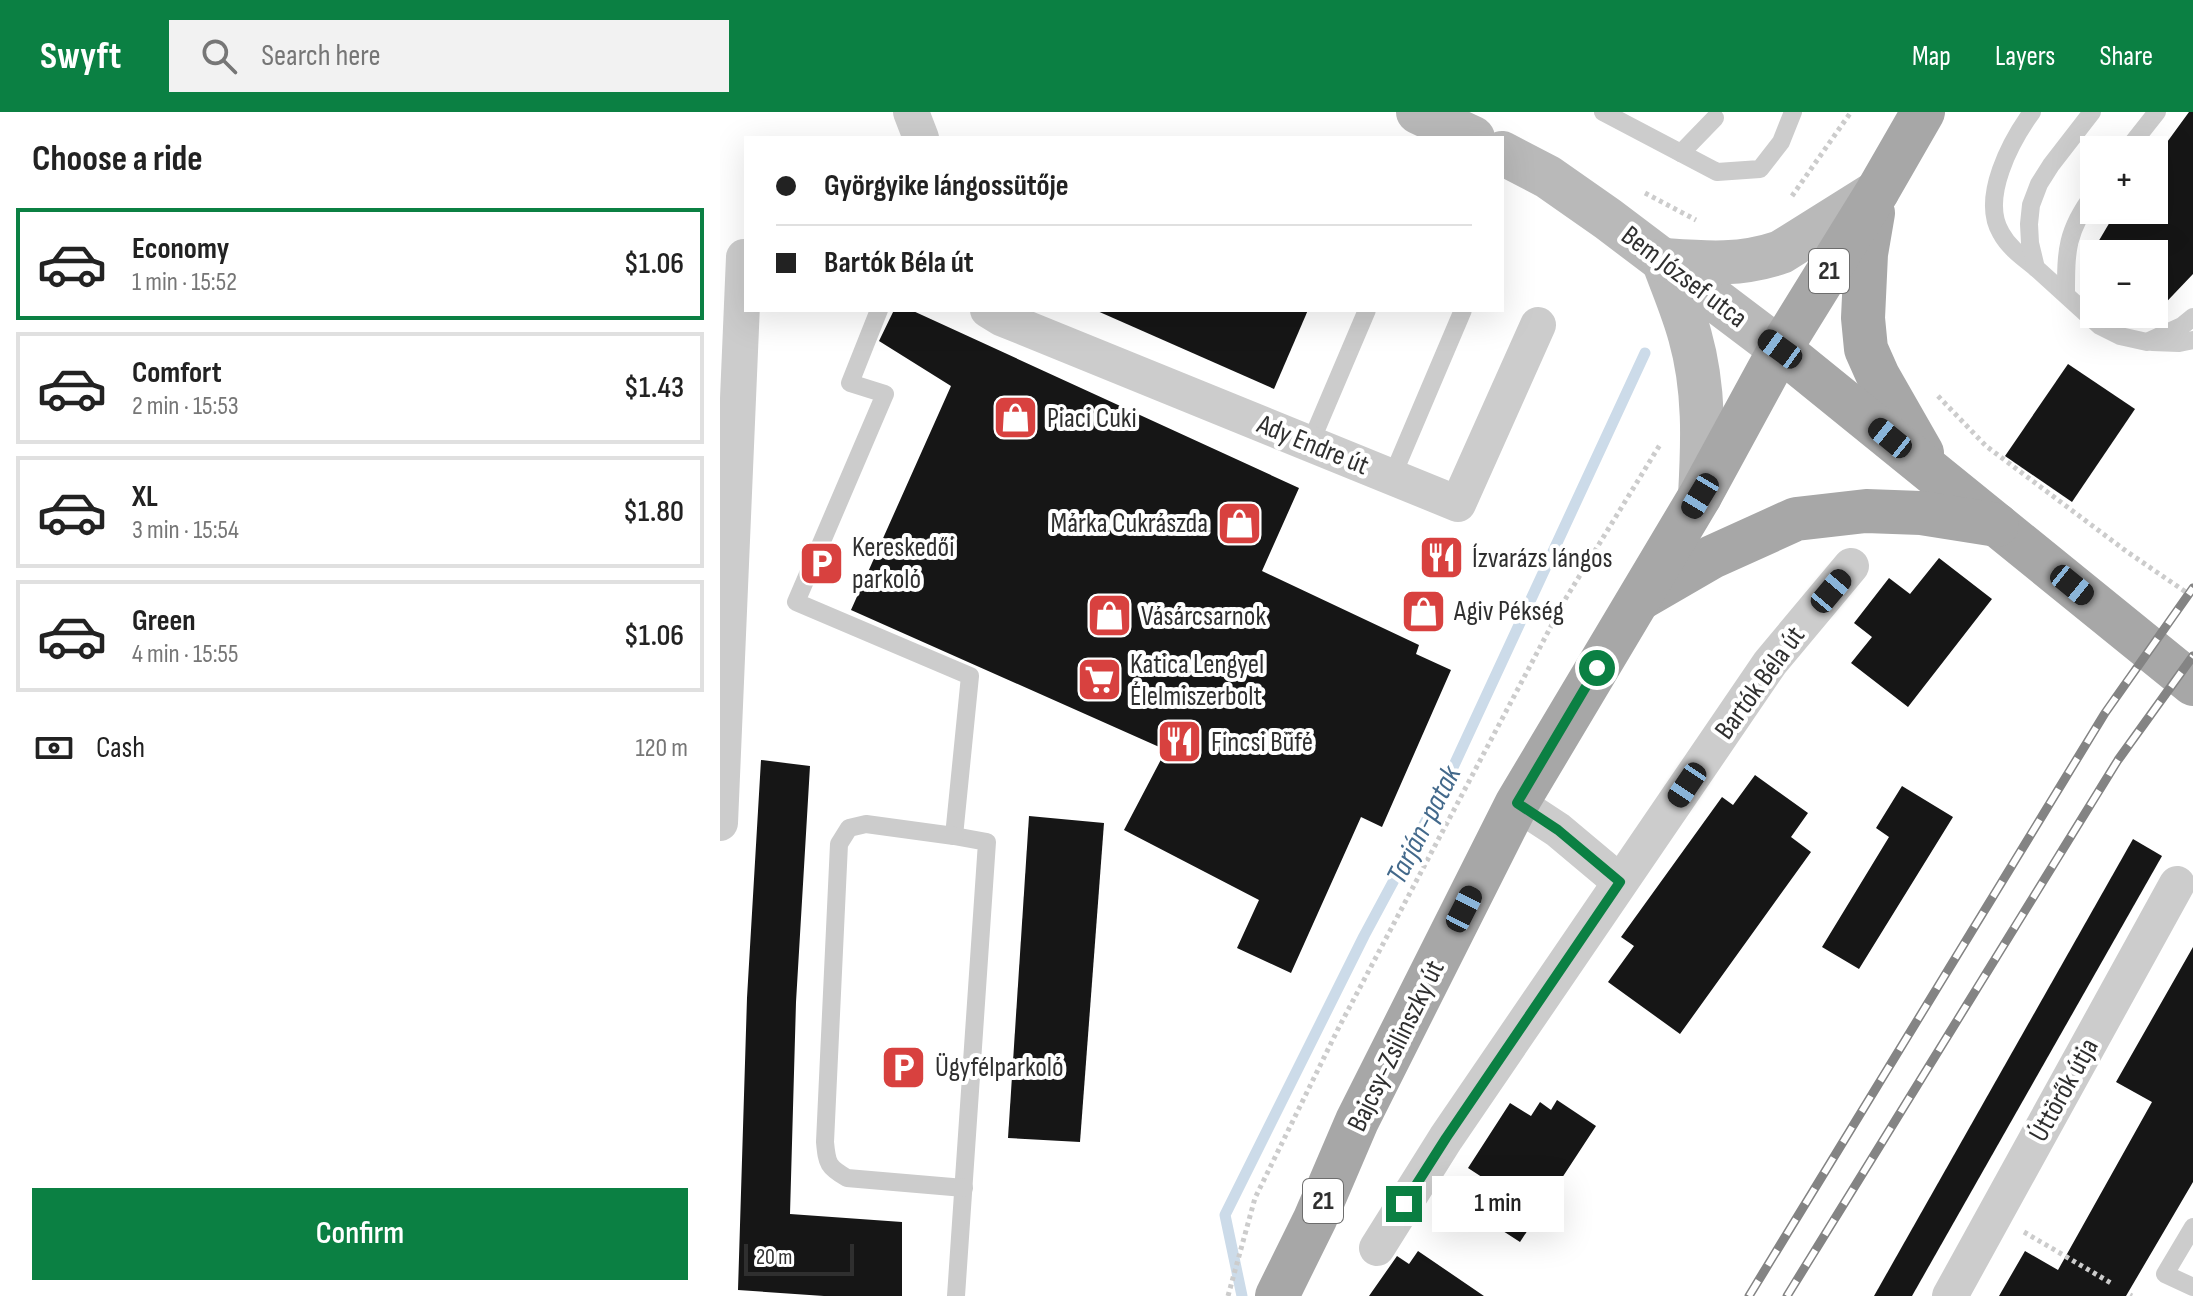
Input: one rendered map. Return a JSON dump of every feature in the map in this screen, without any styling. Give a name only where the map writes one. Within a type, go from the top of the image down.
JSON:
[{"type":"main road","points":[[1418,112],[1469,136]]},
{"type":"main road","name":"Bajcsy-Zsilinszky út","points":[[1282,1287],[1357,1121],[1517,803],[1700,496],[1780,349],[1923,112]]},
{"type":"main road","name":"Bem József utca","points":[[1504,154],[1548,177],[1780,349],[2193,684]]},
{"type":"main road","points":[[1700,496],[1704,425],[1700,380],[1690,336],[1663,260],[1720,264],[1767,257],[1781,252],[1877,192]]},
{"type":"main road","points":[[1877,192],[1866,254],[1863,318],[1866,349],[1933,473]]},
{"type":"main road","points":[[1639,599],[1712,557],[1796,519],[1866,511],[1907,512],[2000,526]]},
{"type":"street","points":[[911,112],[920,136]]},
{"type":"street","points":[[720,823],[737,258]]},
{"type":"street","name":"Ady Endre út","points":[[991,312],[1458,504],[1538,325]]},
{"type":"street","name":"Bartók Béla út","points":[[1377,1248],[1446,1138],[1770,663],[1851,566]]},
{"type":"street","points":[[1517,803],[1558,830],[1620,882]]},
{"type":"street","name":"Úttörők útja","points":[[1950,1296],[2177,884]]},
{"type":"lane","points":[[1603,112],[1717,172],[1760,169],[1781,142],[1793,112]]},
{"type":"lane","points":[[2032,112],[2014,142],[1996,187],[1994,211],[2001,233],[2009,245],[2100,326],[2120,336],[2147,342],[2193,340]]},
{"type":"lane","points":[[2036,268],[2030,243],[2031,205],[2051,165],[2092,112]]},
{"type":"lane","points":[[2138,136],[2157,112]]},
{"type":"lane","points":[[1681,153],[1715,118]]},
{"type":"lane","points":[[2066,294],[2066,257],[2080,216]]},
{"type":"lane","points":[[878,312],[850,383],[885,394],[796,602],[970,676],[954,836]]},
{"type":"lane","points":[[1310,444],[1366,312]]},
{"type":"lane","points":[[1392,477],[1462,312]]},
{"type":"lane","points":[[2147,342],[2182,326],[2193,317]]},
{"type":"lane","points":[[956,1296],[964,1188],[987,842],[866,824],[849,828],[839,844],[825,1142],[827,1161],[833,1170],[847,1178],[964,1188]]},
{"type":"lane","points":[[2193,1227],[2165,1274],[2193,1287]]},
{"type":"path","points":[[1788,201],[1851,112]]},
{"type":"path","points":[[1934,392],[1986,446],[2193,597]]},
{"type":"path","points":[[1228,1296],[1255,1198],[1338,1029],[1566,598],[1666,435]]},
{"type":"path","points":[[2020,1230],[2111,1283]]},
{"type":"building","points":[[2189,112],[2193,112],[2193,274],[2168,300],[2168,240],[2099,240],[2109,224],[2168,224],[2168,141]]},
{"type":"building","name":"Vásárcsarnok","points":[[893,312],[915,312],[1299,488],[1262,571],[1419,645],[1416,654],[1451,670],[1382,827],[1361,817],[1291,973],[1237,948],[1259,900],[1124,830],[1166,750],[851,610],[951,386],[879,341]]},
{"type":"building","points":[[1100,312],[1307,312],[1274,389]]},
{"type":"building","points":[[2068,364],[2135,409],[2072,502],[2005,456]]},
{"type":"building","points":[[1939,558],[1992,599],[1908,707],[1851,663],[1872,637],[1854,623],[1889,578],[1910,594]]},
{"type":"building","points":[[761,760],[810,766],[796,1002],[790,1214],[902,1222],[902,1296],[824,1296],[738,1290],[747,998]]},
{"type":"building","points":[[1755,775],[1808,813],[1791,837],[1811,852],[1680,1034],[1608,982],[1634,946],[1621,937],[1722,797],[1733,805]]},
{"type":"building","points":[[1902,786],[1953,817],[1859,969],[1822,947],[1889,837],[1876,828]]},
{"type":"building","points":[[1029,816],[1104,823],[1080,1142],[1008,1138]]},
{"type":"building","points":[[2133,839],[2162,856],[1912,1296],[1874,1296]]},
{"type":"building","points":[[2193,947],[2193,1182],[2126,1296],[1999,1296],[2025,1251],[2058,1270],[2152,1102],[2116,1082]]},
{"type":"building","points":[[1557,1100],[1596,1126],[1520,1242],[1472,1211],[1491,1183],[1468,1168],[1510,1103],[1531,1116],[1540,1102],[1551,1110]]},
{"type":"building","points":[[1418,1251],[1484,1296],[1369,1296],[1397,1256],[1409,1264]]},
{"type":"waterway","name":"Tarján-patak","points":[[1242,1296],[1225,1215],[1364,936],[1443,789],[1645,353]]},
{"type":"railway","points":[[1749,1296],[2105,713],[2193,588]]},
{"type":"railway","points":[[1787,1296],[2118,760],[2193,656]]},
{"type":"place","name":"Piaci Cuki","points":[[1016,418]]},
{"type":"place","name":"Márka Cukrászda","points":[[1239,523]]},
{"type":"place","name":"Ízvarázs lángos","points":[[1441,558]]},
{"type":"place","name":"Kereskedői parkoló","points":[[821,563]]},
{"type":"place","name":"Agiv Pékség","points":[[1423,611]]},
{"type":"place","name":"Vásárcsarnok","points":[[1110,616]]},
{"type":"place","name":"Katica Lengyel Élelmiszerbolt","points":[[1099,680]]},
{"type":"place","name":"Fincsi Büfé","points":[[1180,742]]},
{"type":"place","name":"Ügyfélparkoló","points":[[904,1067]]},
{"type":"route","points":[[1404,1204],[1620,882],[1558,830],[1517,803],[1597,668]]}]
